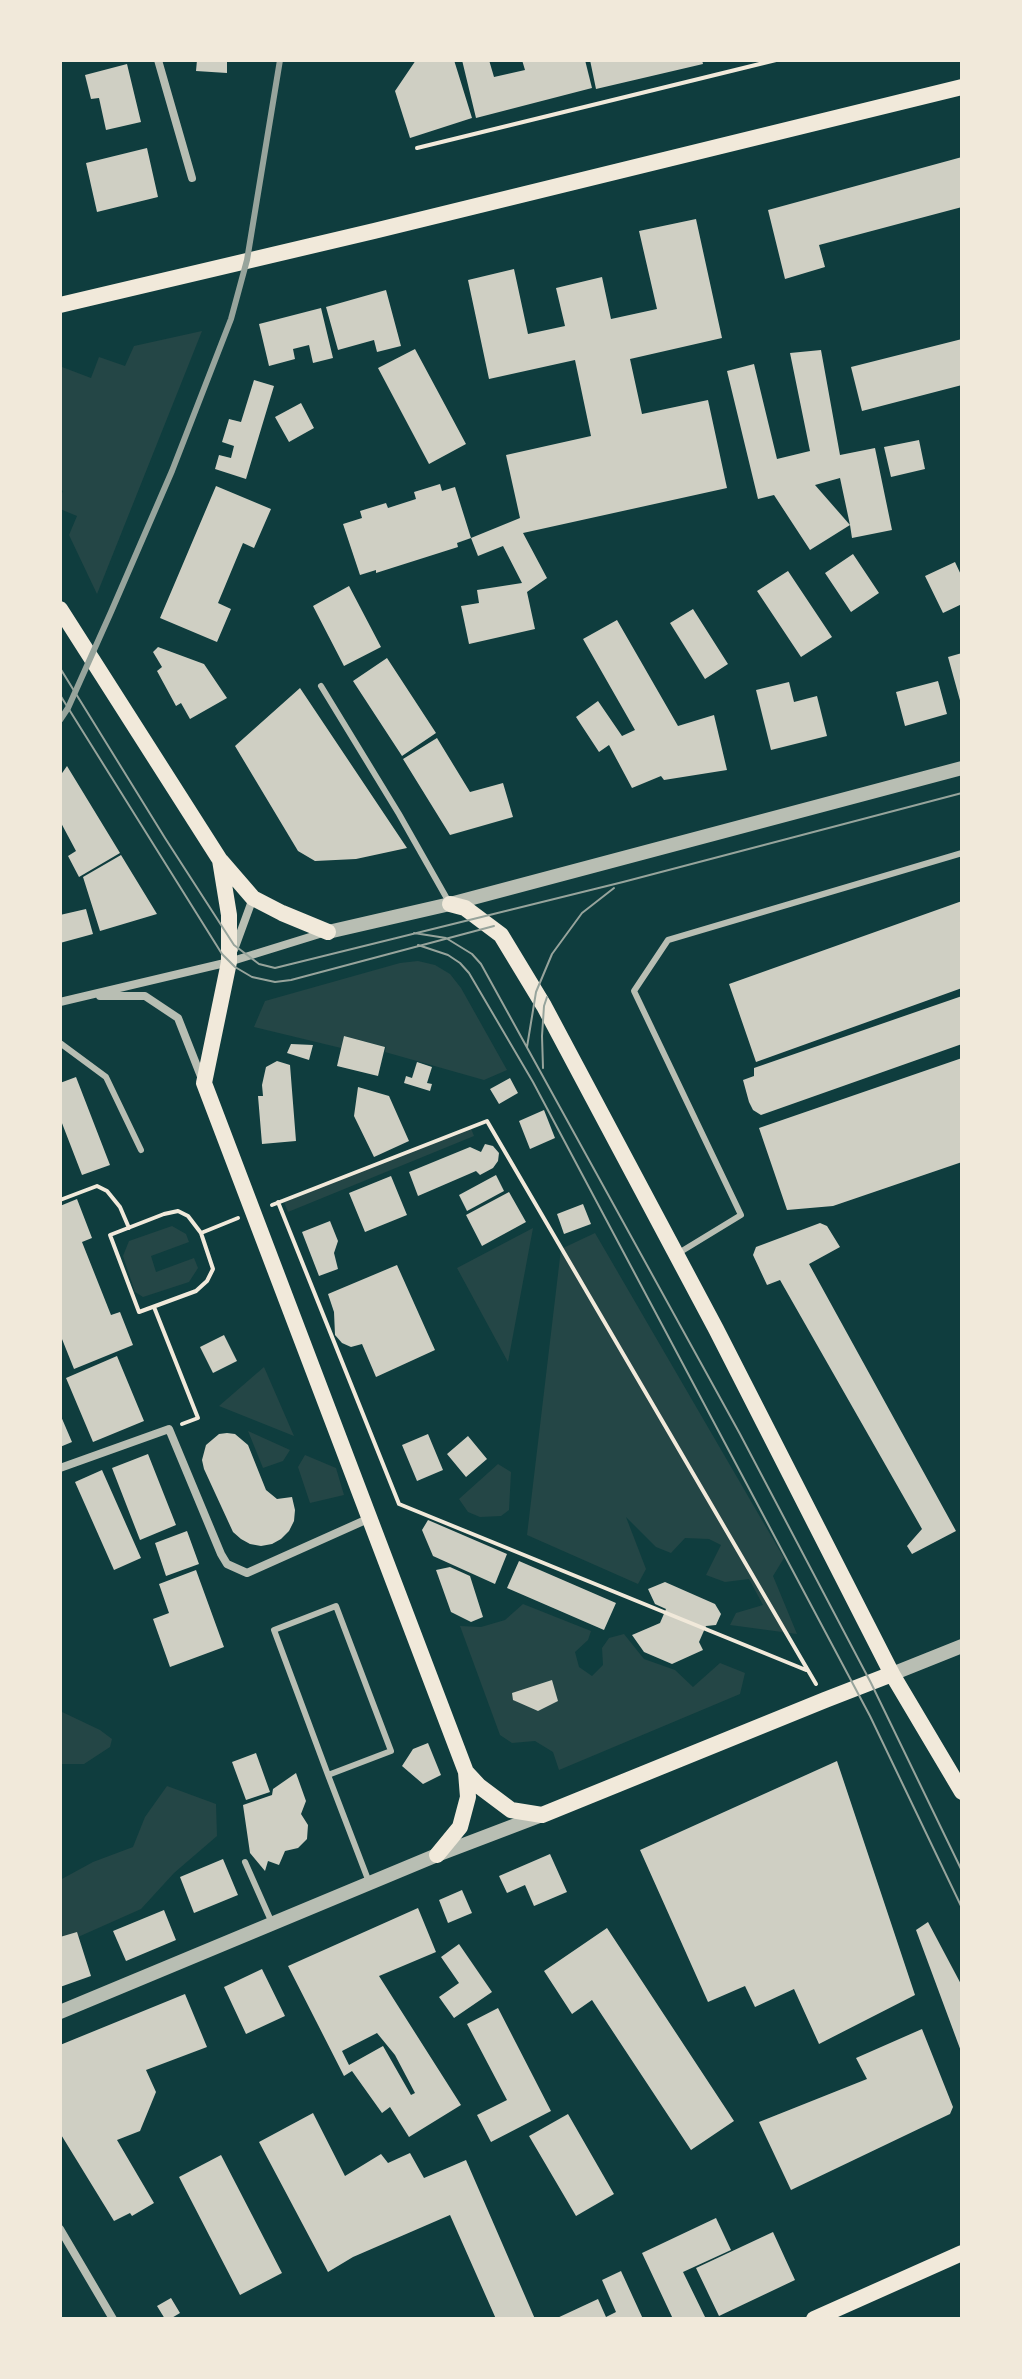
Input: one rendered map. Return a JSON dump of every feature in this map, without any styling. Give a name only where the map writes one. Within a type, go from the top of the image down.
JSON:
[{"type":"main road","points":[[60,305],[962,87]]},
{"type":"main road","points":[[60,609],[220,860],[253,898],[328,932]]},
{"type":"main road","points":[[220,860],[229,915],[229,962],[204,1083],[466,1772],[468,1797],[460,1827],[437,1855]]},
{"type":"main road","points":[[450,904],[465,908],[501,935],[544,1006],[677,1254],[892,1674],[962,1792]]},
{"type":"main road","points":[[466,1772],[511,1810],[542,1815],[892,1674]]},
{"type":"main road","points":[[814,2319],[962,2253]]},
{"type":"street","points":[[158,60],[192,178]]},
{"type":"street","points":[[60,1002],[229,962],[328,932],[450,904],[962,768]]},
{"type":"street","points":[[229,962],[253,898]]},
{"type":"street","points":[[83,996],[145,996],[178,1018],[204,1083]]},
{"type":"street","points":[[60,1468],[169,1429],[221,1554],[227,1564],[247,1573],[370,1518]]},
{"type":"street","points":[[892,1674],[962,1646]]},
{"type":"street","points":[[60,2012],[369,1882],[542,1815]]},
{"type":"street","points":[[60,2229],[113,2319]]},
{"type":"lane","points":[[321,686],[450,904]]},
{"type":"lane","points":[[677,1254],[741,1215],[634,991],[668,940],[962,853]]},
{"type":"lane","points":[[60,1043],[106,1077],[141,1150]]},
{"type":"lane","points":[[328,1775],[391,1751],[336,1606],[274,1630],[328,1775],[369,1882]]},
{"type":"lane","points":[[245,1862],[272,1923]]},
{"type":"path","points":[[417,148],[776,60]]},
{"type":"path","points":[[201,1233],[487,1121],[825,1700]]},
{"type":"path","points":[[60,1200],[97,1186],[114,1199],[129,1228]]},
{"type":"path","points":[[278,1202],[399,1504],[808,1671]]},
{"type":"path","points":[[178,1211],[188,1216],[201,1233],[213,1269],[207,1281],[196,1291],[139,1312],[110,1235],[129,1228],[178,1211]]},
{"type":"path","points":[[154,1307],[198,1418],[169,1429]]},
{"type":"shaded area","points":[[202,331],[97,594],[69,535],[77,516],[60,509],[63,491],[60,489],[62,367],[91,378],[99,357],[125,366],[134,346]]},
{"type":"shaded area","points":[[418,961],[435,965],[450,974],[507,1070],[484,1080],[385,1052],[386,1047],[344,1036],[341,1048],[254,1027],[265,1001],[400,963]]},
{"type":"shaded area","points":[[470,1126],[474,1136],[288,1212],[284,1202]]},
{"type":"shaded area","points":[[172,1226],[186,1234],[189,1242],[151,1256],[156,1272],[194,1258],[198,1268],[189,1282],[143,1297],[135,1292],[123,1256],[129,1241]]},
{"type":"shaded area","points":[[533,1228],[508,1362],[457,1268]]},
{"type":"shaded area","points":[[595,1233],[784,1558],[773,1576],[797,1634],[730,1625],[736,1613],[763,1605],[749,1579],[725,1582],[706,1575],[721,1545],[709,1539],[685,1538],[671,1553],[656,1547],[626,1517],[646,1569],[638,1584],[527,1535],[561,1249]]},
{"type":"shaded area","points":[[264,1367],[294,1436],[219,1406]]},
{"type":"shaded area","points":[[248,1431],[290,1450],[283,1461],[263,1468]]},
{"type":"shaded area","points":[[305,1455],[336,1468],[344,1495],[310,1503],[298,1467]]},
{"type":"shaded area","points":[[498,1464],[511,1472],[509,1510],[501,1516],[480,1517],[468,1512],[459,1499]]},
{"type":"shaded area","points":[[523,1604],[591,1631],[588,1640],[575,1652],[579,1667],[592,1676],[603,1665],[602,1648],[609,1638],[624,1634],[644,1659],[675,1670],[693,1687],[720,1663],[745,1673],[740,1694],[559,1770],[553,1752],[535,1741],[512,1743],[500,1735],[460,1626],[481,1627],[505,1620]]},
{"type":"shaded area","points":[[60,1711],[100,1730],[112,1739],[110,1747],[84,1764],[60,1764]]},
{"type":"shaded area","points":[[167,1786],[216,1804],[217,1836],[174,1873],[141,1909],[60,1945],[60,1880],[93,1862],[133,1847],[145,1817]]},
{"type":"building","points":[[197,60],[227,60],[227,73],[196,71]]},
{"type":"building","points":[[416,60],[454,60],[472,118],[410,138],[395,91]]},
{"type":"building","points":[[462,60],[489,60],[494,77],[525,70],[522,60],[585,60],[592,88],[476,118]]},
{"type":"building","points":[[590,60],[702,60],[703,64],[596,89]]},
{"type":"building","points":[[127,64],[141,122],[106,130],[99,98],[91,99],[85,75]]},
{"type":"building","points":[[147,148],[158,197],[97,212],[86,163]]},
{"type":"building","points":[[962,157],[962,207],[819,245],[825,267],[785,279],[768,210]]},
{"type":"building","points":[[696,219],[722,338],[630,359],[642,414],[708,400],[727,488],[523,533],[547,578],[527,592],[535,629],[469,644],[461,606],[479,603],[477,590],[522,583],[503,546],[478,556],[471,538],[520,518],[506,455],[591,436],[575,360],[489,379],[468,280],[514,269],[528,334],[565,326],[556,288],[602,277],[611,319],[657,309],[639,231]]},
{"type":"building","points":[[386,290],[401,346],[377,352],[374,340],[338,350],[326,307]]},
{"type":"building","points":[[321,308],[333,358],[313,363],[309,345],[293,349],[295,359],[269,366],[259,324]]},
{"type":"building","points":[[962,339],[962,385],[862,411],[851,367]]},
{"type":"building","points":[[415,349],[466,444],[429,464],[378,368]]},
{"type":"building","points":[[821,350],[840,455],[875,448],[892,530],[852,538],[850,525],[810,550],[774,495],[758,499],[727,371],[754,364],[777,459],[810,451],[790,353]],"holes":[[[840,478],[850,525],[815,485]]]},
{"type":"building","points":[[254,380],[274,386],[246,479],[215,469],[219,455],[231,458],[234,446],[222,442],[229,419],[241,422]]},
{"type":"building","points":[[301,403],[314,428],[289,442],[275,417]]},
{"type":"building","points":[[919,440],[925,469],[891,477],[884,447]]},
{"type":"building","points":[[440,484],[442,491],[455,487],[471,538],[457,543],[458,547],[376,573],[376,570],[360,575],[343,524],[362,518],[360,511],[386,503],[388,508],[416,499],[414,492]]},
{"type":"building","points":[[216,486],[271,509],[254,548],[243,543],[218,603],[231,609],[217,642],[160,618]]},
{"type":"building","points":[[853,554],[879,593],[851,612],[825,573]]},
{"type":"building","points":[[955,562],[962,577],[962,604],[943,613],[925,576]]},
{"type":"building","points":[[788,571],[832,637],[801,657],[757,591]]},
{"type":"building","points":[[349,586],[381,647],[344,666],[313,606]]},
{"type":"building","points":[[693,609],[728,664],[705,679],[670,623]]},
{"type":"building","points":[[617,620],[678,726],[714,715],[727,770],[664,780],[661,776],[632,788],[609,745],[599,752],[576,717],[598,701],[622,736],[635,730],[583,639]]},
{"type":"building","points":[[158,647],[204,664],[227,698],[190,719],[181,703],[176,706],[157,671],[162,667],[153,652]]},
{"type":"building","points":[[962,653],[962,704],[961,704],[948,657]]},
{"type":"building","points":[[387,658],[436,733],[402,756],[353,681]]},
{"type":"building","points":[[938,681],[947,714],[905,726],[896,692]]},
{"type":"building","points":[[789,682],[794,702],[817,696],[827,736],[771,750],[756,690]]},
{"type":"building","points":[[300,688],[407,848],[356,859],[315,861],[298,851],[235,746]]},
{"type":"building","points":[[437,738],[470,792],[503,783],[513,817],[450,835],[403,759]]},
{"type":"building","points":[[67,766],[120,853],[79,877],[68,856],[76,851],[60,821],[60,776]]},
{"type":"building","points":[[121,855],[157,914],[100,931],[83,877]]},
{"type":"building","points":[[962,901],[962,988],[756,1062],[729,984]]},
{"type":"building","points":[[86,909],[93,934],[60,943],[60,915]]},
{"type":"building","points":[[962,996],[962,1044],[761,1115],[753,1110],[743,1080],[754,1076],[754,1068]]},
{"type":"building","points":[[344,1036],[385,1047],[378,1076],[337,1066]]},
{"type":"building","points":[[291,1044],[313,1045],[309,1060],[287,1053]]},
{"type":"building","points":[[962,1058],[962,1162],[833,1206],[787,1210],[759,1128]]},
{"type":"building","points":[[277,1061],[290,1065],[296,1141],[262,1144],[258,1096],[263,1096],[266,1067]]},
{"type":"building","points":[[417,1062],[432,1067],[427,1083],[432,1084],[430,1091],[404,1083],[406,1076],[412,1078]]},
{"type":"building","points":[[76,1077],[110,1165],[82,1175],[60,1118],[60,1083]]},
{"type":"building","points":[[510,1078],[518,1093],[499,1104],[490,1089]]},
{"type":"building","points":[[358,1087],[389,1096],[409,1141],[374,1157],[354,1116]]},
{"type":"building","points":[[544,1110],[555,1138],[530,1149],[519,1121]]},
{"type":"building","points":[[485,1144],[493,1146],[499,1153],[493,1168],[480,1175],[476,1171],[418,1196],[409,1172],[470,1147],[481,1152]]},
{"type":"building","points":[[496,1175],[504,1191],[467,1211],[459,1195]]},
{"type":"building","points":[[391,1176],[407,1215],[365,1232],[349,1193]]},
{"type":"building","points":[[509,1192],[526,1222],[482,1246],[466,1215]]},
{"type":"building","points":[[77,1199],[92,1238],[82,1242],[111,1315],[120,1312],[133,1345],[74,1369],[60,1334],[60,1206]]},
{"type":"building","points":[[583,1204],[591,1224],[564,1234],[557,1214]]},
{"type":"building","points":[[330,1221],[338,1241],[334,1253],[338,1269],[319,1276],[302,1232]]},
{"type":"building","points":[[820,1223],[827,1226],[840,1247],[809,1264],[956,1531],[912,1554],[907,1546],[922,1529],[780,1280],[767,1285],[753,1255],[756,1247]]},
{"type":"building","points":[[397,1265],[435,1350],[376,1377],[362,1344],[351,1347],[335,1335],[334,1312],[328,1294]]},
{"type":"building","points":[[224,1335],[237,1361],[213,1373],[200,1347]]},
{"type":"building","points":[[117,1356],[144,1421],[93,1442],[66,1378]]},
{"type":"building","points":[[60,1414],[72,1442],[60,1447]]},
{"type":"building","points":[[219,1434],[235,1434],[248,1445],[266,1490],[277,1499],[292,1497],[294,1521],[289,1531],[272,1544],[250,1544],[233,1532],[204,1469],[202,1460],[206,1445]]},
{"type":"building","points":[[428,1434],[443,1470],[417,1481],[402,1445]]},
{"type":"building","points":[[468,1436],[487,1459],[466,1477],[447,1454]]},
{"type":"building","points":[[148,1454],[176,1525],[140,1540],[112,1468]]},
{"type":"building","points":[[102,1470],[141,1558],[114,1570],[75,1482]]},
{"type":"building","points":[[428,1520],[507,1554],[495,1584],[433,1556],[422,1530]]},
{"type":"building","points":[[187,1531],[199,1564],[166,1576],[155,1543]]},
{"type":"building","points":[[519,1561],[616,1603],[604,1630],[507,1588]]},
{"type":"building","points":[[450,1567],[470,1576],[483,1617],[471,1622],[451,1612],[436,1570]]},
{"type":"building","points":[[196,1570],[224,1647],[170,1667],[153,1619],[169,1613],[159,1584]]},
{"type":"building","points":[[665,1582],[715,1604],[721,1614],[716,1625],[706,1626],[699,1642],[703,1650],[672,1664],[644,1652],[632,1635],[660,1623],[666,1609],[655,1604],[648,1589]]},
{"type":"building","points":[[552,1680],[558,1701],[538,1711],[513,1700],[512,1693]]},
{"type":"building","points":[[428,1743],[441,1775],[423,1784],[402,1766],[413,1749]]},
{"type":"building","points":[[256,1753],[270,1792],[246,1800],[232,1762]]},
{"type":"building","points":[[837,1761],[915,1995],[819,2044],[794,1989],[755,2007],[745,1986],[708,2002],[640,1850]]},
{"type":"building","points":[[296,1773],[306,1801],[301,1814],[308,1825],[307,1839],[298,1848],[285,1851],[279,1865],[268,1861],[265,1871],[250,1853],[243,1805],[272,1795],[273,1789]]},
{"type":"building","points":[[550,1854],[567,1892],[534,1906],[525,1885],[507,1893],[499,1876]]},
{"type":"building","points":[[223,1859],[238,1895],[194,1913],[180,1877]]},
{"type":"building","points":[[462,1890],[472,1913],[448,1923],[439,1900]]},
{"type":"building","points":[[418,1908],[436,1952],[379,1976],[461,2105],[409,2137],[390,2107],[382,2113],[352,2071],[344,2076],[288,1966]],"holes":[[[377,2033],[395,2055],[415,2093],[411,2095],[383,2046],[349,2065],[342,2051]]]},
{"type":"building","points":[[164,1910],[176,1940],[126,1961],[113,1931]]},
{"type":"building","points":[[928,1922],[962,1986],[962,2054],[916,1930]]},
{"type":"building","points":[[607,1928],[734,2121],[691,2150],[592,2000],[572,2014],[544,1971]]},
{"type":"building","points":[[77,1932],[91,1976],[60,1987],[60,1937]]},
{"type":"building","points":[[459,1944],[492,1992],[454,2018],[439,1997],[459,1983],[441,1957]]},
{"type":"building","points":[[262,1969],[285,2016],[246,2034],[224,1987]]},
{"type":"building","points":[[185,1994],[207,2047],[146,2070],[156,2092],[140,2131],[117,2140],[154,2203],[132,2216],[130,2213],[114,2221],[60,2133],[60,2045]]},
{"type":"building","points":[[498,2008],[551,2111],[491,2142],[477,2115],[507,2100],[467,2024]]},
{"type":"building","points":[[922,2029],[953,2107],[950,2114],[791,2190],[759,2122],[867,2079],[856,2058]]},
{"type":"building","points":[[313,2113],[345,2176],[381,2154],[388,2163],[410,2153],[424,2178],[466,2160],[535,2319],[496,2319],[450,2215],[353,2257],[328,2272],[259,2142]]},
{"type":"building","points":[[568,2114],[614,2194],[576,2216],[529,2136]]},
{"type":"building","points":[[221,2155],[282,2273],[240,2295],[179,2177]]},
{"type":"building","points":[[716,2218],[731,2250],[683,2272],[706,2319],[673,2319],[642,2253]]},
{"type":"building","points":[[773,2232],[795,2280],[719,2316],[696,2268]]},
{"type":"building","points":[[621,2271],[643,2319],[555,2319],[598,2299],[606,2317],[616,2312],[602,2280]]},
{"type":"building","points":[[171,2298],[180,2313],[165,2319],[157,2306]]},
{"type":"tram line","points":[[60,668],[234,945],[259,964],[275,968],[623,882],[962,793]]},
{"type":"tram line","points":[[60,695],[222,954],[235,967],[252,977],[275,982],[291,980],[494,926]]},
{"type":"tram line","points":[[527,1047],[536,992],[552,954],[582,913],[614,888]]},
{"type":"tram line","points":[[414,933],[446,938],[472,954],[481,964],[740,1434],[871,1683],[962,1871]]},
{"type":"tram line","points":[[418,945],[448,955],[469,973],[533,1082],[870,1716],[962,1908]]},
{"type":"tram line","points":[[543,1068],[542,1036],[547,997]]},
{"type":"railway","points":[[60,720],[172,471],[231,319],[247,260],[280,60]]}]
